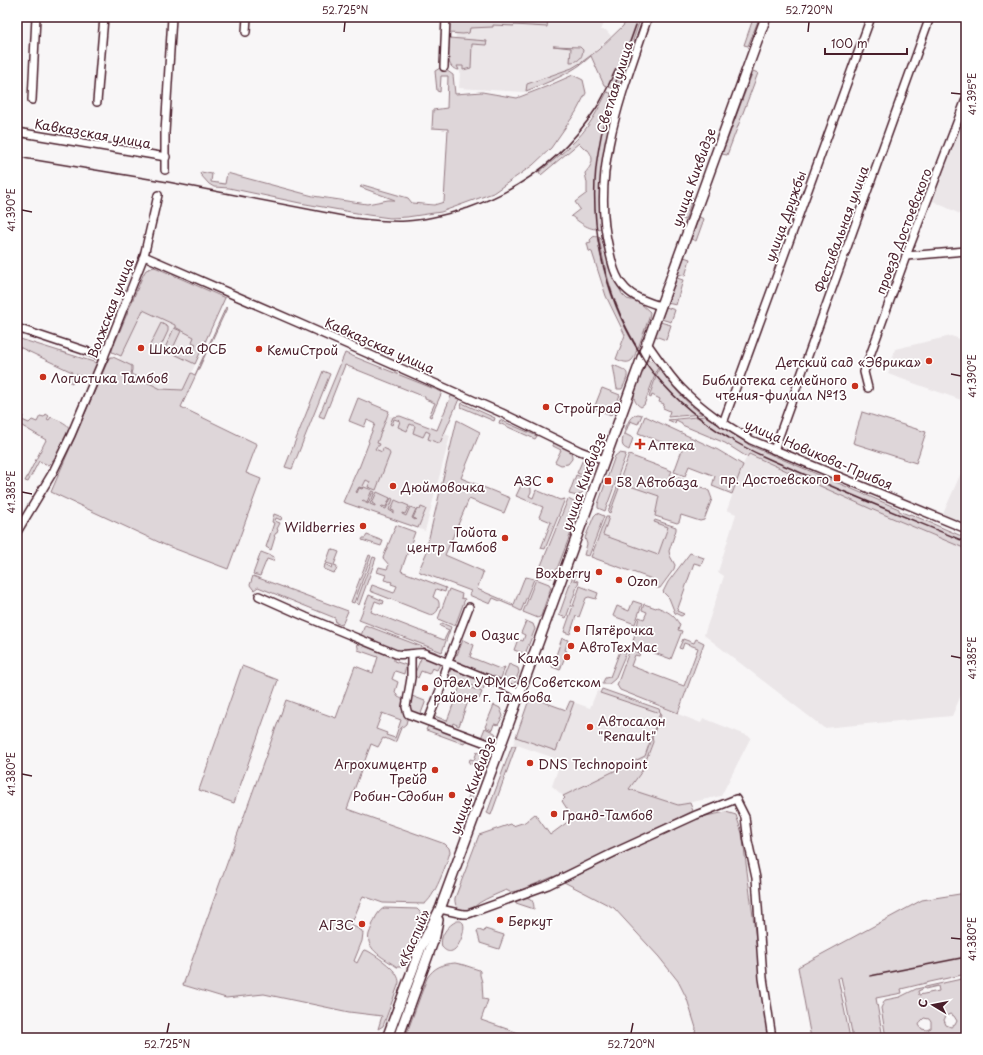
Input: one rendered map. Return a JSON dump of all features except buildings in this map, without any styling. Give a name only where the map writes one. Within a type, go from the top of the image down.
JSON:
[{"type":"main road","name":"улица Киквидзе","points":[[440,909],[766,17]]},
{"type":"main road","name":"«Каспий»","points":[[387,1038],[421,947],[440,909]]},
{"type":"main road","name":"«Каспий»","points":[[398,1038],[435,936],[440,909]]},
{"type":"street","points":[[32,100],[36,17]]},
{"type":"street","points":[[97,102],[104,17]]},
{"type":"street","points":[[165,170],[166,118],[172,17]]},
{"type":"street","points":[[246,32],[247,17]]},
{"type":"street","points":[[444,67],[446,17]]},
{"type":"street","name":"Светлая улица","points":[[648,17],[614,119],[605,168],[603,199],[605,234],[616,274],[621,284],[634,295],[660,306]]},
{"type":"street","name":"улица Дружбы","points":[[723,424],[871,17]]},
{"type":"street","name":"Фестивальная улица","points":[[774,450],[930,17]]},
{"type":"street","name":"проезд Достоевского","points":[[868,388],[864,372],[906,256],[966,99]]},
{"type":"street","name":"Кавказская улица","points":[[17,132],[166,157]]},
{"type":"street","name":"Волжская улица","points":[[17,532],[53,472],[71,435],[104,357],[144,256],[158,195]]},
{"type":"street","points":[[906,256],[966,251]]},
{"type":"street","name":"Кавказская улица","points":[[144,256],[303,324],[502,413],[580,451],[604,460]]},
{"type":"street","points":[[17,328],[104,357]]},
{"type":"street","name":"улица Новикова-Прибоя","points":[[646,342],[682,389],[723,424],[751,440],[774,450],[966,529]]},
{"type":"street","points":[[259,596],[396,654],[403,655],[424,653],[520,692]]},
{"type":"street","points":[[428,721],[445,677],[444,672],[469,607]]},
{"type":"street","points":[[411,654],[411,678],[406,702],[406,710],[408,714],[499,748]]},
{"type":"street","points":[[440,909],[468,914],[548,885],[696,815],[736,799],[745,817],[748,841],[756,878],[763,978],[772,1038]]},
{"type":"shaded area","points":[[450,17],[548,17],[547,27],[493,25],[493,27],[470,28],[469,33],[463,34],[449,33]]},
{"type":"shaded area","points":[[457,17],[607,17],[601,30],[606,30],[611,36],[581,65],[553,80],[525,92],[459,88],[460,72],[454,61]]},
{"type":"shaded area","points":[[629,17],[641,17],[616,90],[604,85],[591,56],[569,72],[526,91],[527,84],[572,68],[582,62],[598,50],[623,26]]},
{"type":"shaded area","points":[[753,19],[758,21],[748,46],[744,45]]},
{"type":"shaded area","points":[[449,38],[487,41],[486,45],[472,44],[471,68],[463,70],[463,66],[457,66],[459,70],[454,69],[449,62]]},
{"type":"shaded area","points":[[553,46],[580,47],[583,50],[583,53],[578,60],[570,62],[571,48]]},
{"type":"shaded area","points":[[440,68],[453,75],[455,94],[482,92],[517,98],[573,75],[583,80],[586,93],[576,112],[551,148],[533,165],[493,193],[441,212],[390,218],[368,215],[229,188],[214,187],[209,184],[200,174],[201,172],[212,174],[211,182],[225,184],[227,173],[313,196],[367,204],[395,200],[360,187],[363,185],[408,198],[412,203],[434,205],[444,202],[448,129],[432,128],[433,110],[447,108],[448,76],[441,76],[440,92],[437,91],[435,71]]},
{"type":"shaded area","points":[[753,71],[758,73],[727,155],[722,154]]},
{"type":"shaded area","points":[[607,92],[616,95],[606,137],[602,163],[600,195],[602,228],[593,229],[585,226],[571,216],[580,209],[575,202],[587,193],[585,173],[592,162],[588,150],[579,143],[541,175],[539,172],[582,134],[593,119]]},
{"type":"shaded area","points":[[966,112],[966,213],[960,214],[933,201]]},
{"type":"shaded area","points":[[688,196],[693,198],[685,220],[680,218]]},
{"type":"shaded area","points":[[699,217],[704,219],[696,241],[691,239]]},
{"type":"shaded area","points":[[597,236],[599,237],[604,264],[616,303],[638,348],[637,349],[620,316],[609,289],[602,265]]},
{"type":"shaded area","points":[[597,236],[611,295],[629,336],[637,349],[630,362],[624,362],[616,359],[625,335],[606,296],[592,252],[589,251],[587,243],[591,242],[590,240],[593,237]]},
{"type":"shaded area","points":[[599,237],[602,240],[611,271],[622,294],[627,299],[639,302],[650,312],[638,348],[630,335],[613,294],[605,267]]},
{"type":"shaded area","points":[[684,257],[690,259],[685,276],[678,274]]},
{"type":"shaded area","points":[[154,267],[225,298],[195,364],[168,351],[165,348],[174,328],[181,331],[174,346],[191,354],[196,344],[192,342],[194,337],[175,327],[175,325],[143,310],[121,356],[112,352],[143,275],[146,270]]},
{"type":"shaded area","points":[[677,278],[683,280],[676,305],[667,303]]},
{"type":"shaded area","points":[[226,307],[227,308],[181,407],[257,444],[246,473],[261,479],[228,569],[165,545],[51,492],[109,358],[113,357],[132,366],[131,374],[161,389],[183,390],[191,373],[195,375]]},
{"type":"shaded area","points":[[666,307],[675,310],[671,322],[661,319]]},
{"type":"shaded area","points":[[143,310],[207,340],[183,390],[141,388],[112,374]]},
{"type":"shaded area","points":[[660,322],[671,325],[666,340],[655,336]]},
{"type":"shaded area","points":[[161,323],[168,327],[168,331],[159,350],[154,352],[148,349]]},
{"type":"shaded area","name":"Детский сад «Эврика»","points":[[951,336],[966,341],[966,395],[964,401],[888,374],[895,349]]},
{"type":"shaded area","points":[[17,338],[97,363],[99,365],[93,381],[90,379],[87,380],[76,374],[72,383],[68,381],[72,372],[17,346]]},
{"type":"shaded area","points":[[345,353],[442,392],[431,417],[429,416],[435,403],[425,399],[425,397],[345,365],[324,418],[319,416]]},
{"type":"shaded area","points":[[649,360],[654,362],[658,367],[644,405],[641,407],[635,401],[634,393],[645,364]]},
{"type":"shaded area","points":[[613,365],[623,369],[627,373],[622,389],[617,389]]},
{"type":"shaded area","points":[[659,368],[668,381],[689,404],[702,414],[668,417],[670,411],[663,408],[664,404],[659,402],[660,399],[652,395],[651,398],[649,397]]},
{"type":"shaded area","points":[[323,371],[330,374],[292,469],[285,467]]},
{"type":"shaded area","points":[[602,388],[620,395],[611,415],[594,408]]},
{"type":"shaded area","points":[[451,396],[459,399],[440,443],[428,439],[430,433],[426,431],[423,437],[413,433],[415,426],[410,424],[407,431],[398,427],[400,421],[394,419],[392,425],[390,424],[393,417],[400,416],[437,430]]},
{"type":"shaded area","points":[[358,398],[389,411],[377,443],[380,444],[375,449],[382,452],[383,448],[388,450],[390,454],[376,490],[368,487],[370,482],[366,480],[362,488],[359,487],[356,492],[357,493],[359,488],[362,489],[364,487],[372,490],[367,502],[362,501],[368,504],[373,491],[375,492],[370,504],[375,506],[372,503],[377,492],[390,498],[386,507],[381,507],[386,509],[391,498],[393,499],[389,510],[394,513],[394,511],[391,510],[395,500],[409,506],[405,514],[402,513],[406,516],[410,507],[416,509],[412,518],[415,520],[416,519],[413,518],[417,509],[420,510],[421,507],[426,509],[418,528],[343,502],[359,468],[375,424],[367,420],[364,427],[349,421]]},
{"type":"shaded area","points":[[462,403],[495,418],[494,421],[461,407]]},
{"type":"shaded area","points":[[862,412],[926,432],[916,463],[853,443]]},
{"type":"shaded area","points":[[17,413],[23,416],[22,420],[29,423],[32,420],[37,422],[40,416],[44,417],[46,414],[49,416],[47,419],[49,420],[51,417],[64,423],[69,428],[64,443],[55,458],[48,465],[39,461],[28,482],[25,481],[46,440],[17,423]]},
{"type":"shaded area","points":[[638,414],[642,415],[638,424],[630,421],[625,434],[633,438],[629,450],[622,444],[623,437],[630,419]]},
{"type":"shaded area","name":"Дюймовочка","points":[[387,415],[393,417],[400,416],[450,436],[425,531],[343,502],[358,468],[365,471],[366,470]]},
{"type":"shaded area","points":[[645,416],[718,450],[743,465],[732,494],[712,486],[715,476],[689,466],[685,476],[674,472],[682,450],[638,433]]},
{"type":"shaded area","points":[[705,416],[751,446],[899,509],[899,511],[909,515],[910,514],[966,538],[966,549],[871,509],[749,454],[747,457],[725,443],[682,425],[682,423],[676,420],[675,423],[668,420]]},
{"type":"shaded area","points":[[457,420],[480,432],[461,478],[510,498],[504,513],[469,499],[445,555],[482,571],[483,573],[477,589],[513,604],[512,606],[493,598],[490,604],[469,595],[471,591],[420,572],[419,570],[429,547],[427,546]]},
{"type":"shaded area","points":[[500,420],[537,436],[535,439],[499,423]]},
{"type":"shaded area","points":[[555,442],[567,448],[571,452],[572,459],[568,464],[561,465],[555,462],[561,450],[553,446]]},
{"type":"shaded area","points":[[619,453],[626,454],[605,511],[598,508],[598,504],[615,456]]},
{"type":"shaded area","points":[[749,454],[871,509],[966,549],[966,695],[962,693],[952,716],[824,728],[704,635],[724,576],[718,572],[736,514],[727,510],[744,462]]},
{"type":"shaded area","points":[[629,455],[672,471],[670,475],[698,485],[709,491],[712,499],[704,520],[700,521],[681,515],[679,522],[677,523],[655,516],[659,496],[621,483],[610,513],[608,512]]},
{"type":"shaded area","points":[[584,457],[590,461],[592,466],[588,477],[577,473]]},
{"type":"shaded area","points":[[964,466],[966,466],[966,526],[943,514]]},
{"type":"shaded area","points":[[576,475],[587,479],[582,493],[577,496],[569,494]]},
{"type":"shaded area","points":[[524,479],[527,480],[526,485],[531,488],[529,496],[533,498],[536,490],[560,500],[565,499],[545,549],[541,548],[551,522],[539,517],[543,507],[516,496]]},
{"type":"shaded area","points":[[621,483],[659,496],[654,522],[668,527],[658,555],[603,535]]},
{"type":"shaded area","points":[[568,499],[581,507],[555,574],[551,578],[538,573]]},
{"type":"shaded area","points":[[597,513],[604,516],[589,556],[584,555],[587,544],[585,538],[594,516]]},
{"type":"shaded area","points":[[274,514],[282,517],[281,520],[276,518],[275,521],[280,523],[277,533],[274,536],[271,550],[266,547],[274,523],[272,522]]},
{"type":"shaded area","points":[[606,517],[609,517],[603,535],[658,555],[668,527],[654,522],[655,520],[676,527],[669,551],[675,565],[674,569],[660,588],[656,588],[652,579],[591,557]]},
{"type":"shaded area","points":[[396,525],[415,532],[401,571],[446,588],[445,592],[436,589],[433,597],[438,600],[439,607],[435,613],[431,615],[370,591],[372,585],[394,593],[397,586],[391,584],[392,582],[384,580],[386,575],[377,572],[379,567],[387,569],[389,565],[383,558]]},
{"type":"shaded area","points":[[367,535],[383,541],[381,546],[362,540]]},
{"type":"shaded area","points":[[331,549],[339,552],[334,565],[337,566],[334,573],[324,569],[325,564],[332,568],[333,565],[326,563]]},
{"type":"shaded area","points":[[261,552],[274,557],[273,561],[267,559],[260,576],[253,574]]},
{"type":"shaded area","points":[[690,553],[704,558],[701,565],[694,563],[677,611],[684,614],[681,616],[675,613],[669,598],[663,592],[668,582]]},
{"type":"shaded area","points":[[369,555],[371,556],[354,603],[351,602]]},
{"type":"shaded area","points":[[373,557],[376,558],[359,605],[356,603]]},
{"type":"shaded area","points":[[575,570],[577,571],[574,580],[579,581],[566,618],[559,615]]},
{"type":"shaded area","points":[[253,576],[348,611],[342,625],[336,623],[335,618],[258,587],[254,590],[250,585]]},
{"type":"shaded area","points":[[526,577],[534,579],[521,611],[513,607]]},
{"type":"shaded area","points":[[536,579],[549,584],[551,587],[541,616],[538,618],[523,612]]},
{"type":"shaded area","points":[[580,586],[598,593],[596,599],[589,597],[586,598],[579,617],[576,616],[570,634],[564,632]]},
{"type":"shaded area","points":[[449,589],[462,594],[461,598],[465,599],[455,626],[438,619]]},
{"type":"shaded area","points":[[369,595],[384,601],[383,604],[375,601],[371,612],[444,640],[449,630],[440,626],[442,623],[451,627],[442,652],[359,620]]},
{"type":"shaded area","points":[[633,601],[642,604],[635,624],[613,616],[617,606],[629,611]]},
{"type":"shaded area","points":[[644,604],[657,607],[668,612],[680,625],[678,630],[682,631],[671,659],[632,645],[639,617],[644,619],[647,612],[642,610]]},
{"type":"shaded area","points":[[526,621],[533,624],[535,629],[525,654],[514,650],[518,639],[523,641],[525,635],[521,633]]},
{"type":"shaded area","points":[[365,625],[441,654],[440,657],[399,653],[360,638]]},
{"type":"shaded area","points":[[562,638],[568,640],[565,650],[567,651],[560,670],[552,667]]},
{"type":"shaded area","points":[[683,639],[694,643],[696,639],[704,643],[678,713],[620,690],[617,685],[629,652],[633,650],[640,653],[639,656],[635,655],[631,666],[684,686],[698,648],[684,643],[682,649],[679,648]]},
{"type":"shaded area","points":[[463,640],[474,645],[470,657],[500,669],[505,667],[500,681],[453,662],[455,654],[457,655]]},
{"type":"shaded area","points":[[359,644],[394,658],[394,661],[406,665],[404,674],[395,671],[392,679],[398,682],[395,692],[404,702],[402,714],[408,716],[406,724],[401,728],[396,741],[394,742],[383,738],[378,747],[371,744],[347,809],[445,844],[449,848],[450,852],[436,888],[428,901],[424,904],[383,903],[363,896],[351,925],[361,930],[363,933],[362,941],[354,961],[357,963],[363,951],[368,951],[388,965],[398,978],[399,983],[383,1026],[378,1029],[382,1016],[349,1012],[264,994],[226,998],[183,985],[286,700],[336,718],[355,666],[373,673],[378,657],[358,650],[357,645]],"holes":[[[382,713],[401,720],[395,738],[376,729]]]},
{"type":"shaded area","points":[[620,651],[626,653],[615,679],[609,684],[602,684],[605,678],[610,677]]},
{"type":"shaded area","points":[[422,656],[441,662],[437,670],[432,668],[429,674],[421,671],[418,678],[414,675]]},
{"type":"shaded area","points":[[509,664],[518,668],[519,672],[514,685],[512,686],[502,682]]},
{"type":"shaded area","points":[[242,666],[278,680],[234,803],[199,790]]},
{"type":"shaded area","points":[[452,667],[486,680],[483,690],[448,676]]},
{"type":"shaded area","points":[[461,684],[482,692],[479,699],[470,696],[459,726],[453,723],[452,726],[434,719],[435,716],[447,721]]},
{"type":"shaded area","points":[[602,689],[659,709],[661,715],[652,737],[653,742],[642,771],[629,789],[678,805],[690,803],[693,811],[565,872],[518,891],[510,892],[506,890],[482,901],[473,908],[466,911],[460,910],[457,907],[455,898],[479,835],[511,824],[513,826],[525,822],[535,814],[550,835],[573,818],[562,801],[565,798],[563,796],[645,756],[660,713],[600,693]]},
{"type":"shaded area","points":[[597,691],[660,713],[645,756],[563,796],[552,786],[560,760],[517,745],[513,745],[530,697],[566,710],[570,701],[590,708]]},
{"type":"shaded area","points":[[412,696],[425,701],[420,716],[408,712],[408,706]]},
{"type":"shaded area","points":[[530,697],[566,710],[570,701],[574,702],[556,751],[516,737]]},
{"type":"shaded area","points":[[494,705],[500,708],[503,716],[498,725],[494,724],[492,730],[485,727]]},
{"type":"shaded area","points":[[660,707],[701,723],[703,718],[751,737],[721,796],[678,805],[629,789],[642,771],[653,743],[652,737],[661,715],[659,709]]},
{"type":"shaded area","points":[[429,724],[467,738],[464,744],[426,730]]},
{"type":"shaded area","points":[[485,728],[495,733],[496,735],[493,740],[481,738]]},
{"type":"shaded area","points":[[512,746],[516,746],[491,815],[487,813]]},
{"type":"shaded area","points":[[477,752],[487,756],[483,768],[469,763],[470,759],[474,760]]},
{"type":"shaded area","points":[[476,777],[479,778],[467,812],[465,812],[463,811]]},
{"type":"shaded area","points":[[726,812],[736,815],[742,833],[769,1038],[694,1038],[696,1028],[687,999],[678,981],[659,957],[614,908],[564,882],[696,818]]},
{"type":"shaded area","points":[[966,893],[966,974],[901,989],[902,993],[876,998],[883,1038],[853,1038],[841,977],[838,978],[850,1038],[811,1038],[798,967],[922,900]]},
{"type":"shaded area","points":[[525,897],[532,901],[534,904],[534,909],[516,903],[517,899]]},
{"type":"shaded area","points":[[384,908],[417,909],[423,919],[406,963],[402,967],[397,967],[377,954],[370,945],[369,934],[376,916]]},
{"type":"shaded area","points":[[457,921],[461,921],[464,926],[462,937],[456,948],[452,951],[447,951],[442,947],[441,943],[443,935],[450,925]]},
{"type":"shaded area","points":[[485,929],[504,935],[499,949],[480,943],[477,931],[479,930],[484,932]]},
{"type":"shaded area","points":[[455,963],[480,971],[483,999],[488,1000],[481,1020],[533,1038],[405,1038],[427,978],[439,967]]},
{"type":"shaded area","points":[[966,978],[966,1038],[886,1038],[881,1008],[885,1000],[900,997],[916,989],[924,987]],"holes":[[[938,986],[939,991],[919,995],[918,991],[924,987],[925,989]],[[950,1014],[954,1016],[957,1021],[955,1025],[951,1027],[946,1025],[944,1020],[946,1016]],[[924,1018],[929,1019],[931,1022],[931,1028],[927,1030],[922,1029],[919,1025]]]},
{"type":"railway","points":[[636,25],[615,85],[602,131],[596,173],[595,200],[601,254],[607,280],[627,330],[646,363],[665,386],[690,410],[709,425],[738,444],[828,485],[966,542]]},
{"type":"railway","points":[[17,157],[168,182],[354,218],[393,221],[422,219],[468,208],[488,200],[507,191],[542,168],[572,140],[585,124],[600,102],[616,69]]},
{"type":"railway","points":[[870,976],[966,957]]},
{"type":"place","name":"Школа ФСБ","points":[[141,348]]},
{"type":"place","name":"КемиСтрой","points":[[259,349]]},
{"type":"place","name":"Детский сад «Эврика»","points":[[929,361]]},
{"type":"place","name":"Логистика Тамбов","points":[[43,377]]},
{"type":"place","name":"Библиотека семейного чтения-филиал №13","points":[[855,386]]},
{"type":"place","name":"Стройград","points":[[546,407]]},
{"type":"place","name":"Аптека","points":[[640,444]]},
{"type":"place","name":"пр. Достоевского","points":[[837,478]]},
{"type":"place","name":"АЗС","points":[[550,480]]},
{"type":"place","name":"58 Автобаза","points":[[608,481]]},
{"type":"place","name":"Дюймовочка","points":[[393,486]]},
{"type":"place","name":"Wildberries","points":[[363,526]]},
{"type":"place","name":"Тойота центр Тамбов","points":[[505,538]]},
{"type":"place","name":"Boxberry","points":[[599,572]]},
{"type":"place","name":"Ozon","points":[[619,580]]},
{"type":"place","name":"Пятёрочка","points":[[577,629]]},
{"type":"place","name":"Оазис","points":[[473,634]]},
{"type":"place","name":"АвтоТехМас","points":[[571,646]]},
{"type":"place","name":"Камаз","points":[[567,657]]},
{"type":"place","name":"Отдел УФМС в Советском районе г. Тамбова","points":[[425,688]]},
{"type":"place","name":"Автосалон \"Renault\"","points":[[590,727]]},
{"type":"place","name":"DNS Technopoint","points":[[530,763]]},
{"type":"place","name":"Агрохимцентр Трейд","points":[[435,770]]},
{"type":"place","name":"Робин-Сдобин","points":[[452,795]]},
{"type":"place","name":"Гранд-Тамбов","points":[[554,814]]},
{"type":"place","name":"Беркут","points":[[500,920]]},
{"type":"place","name":"АГЗС","points":[[362,924]]}]
